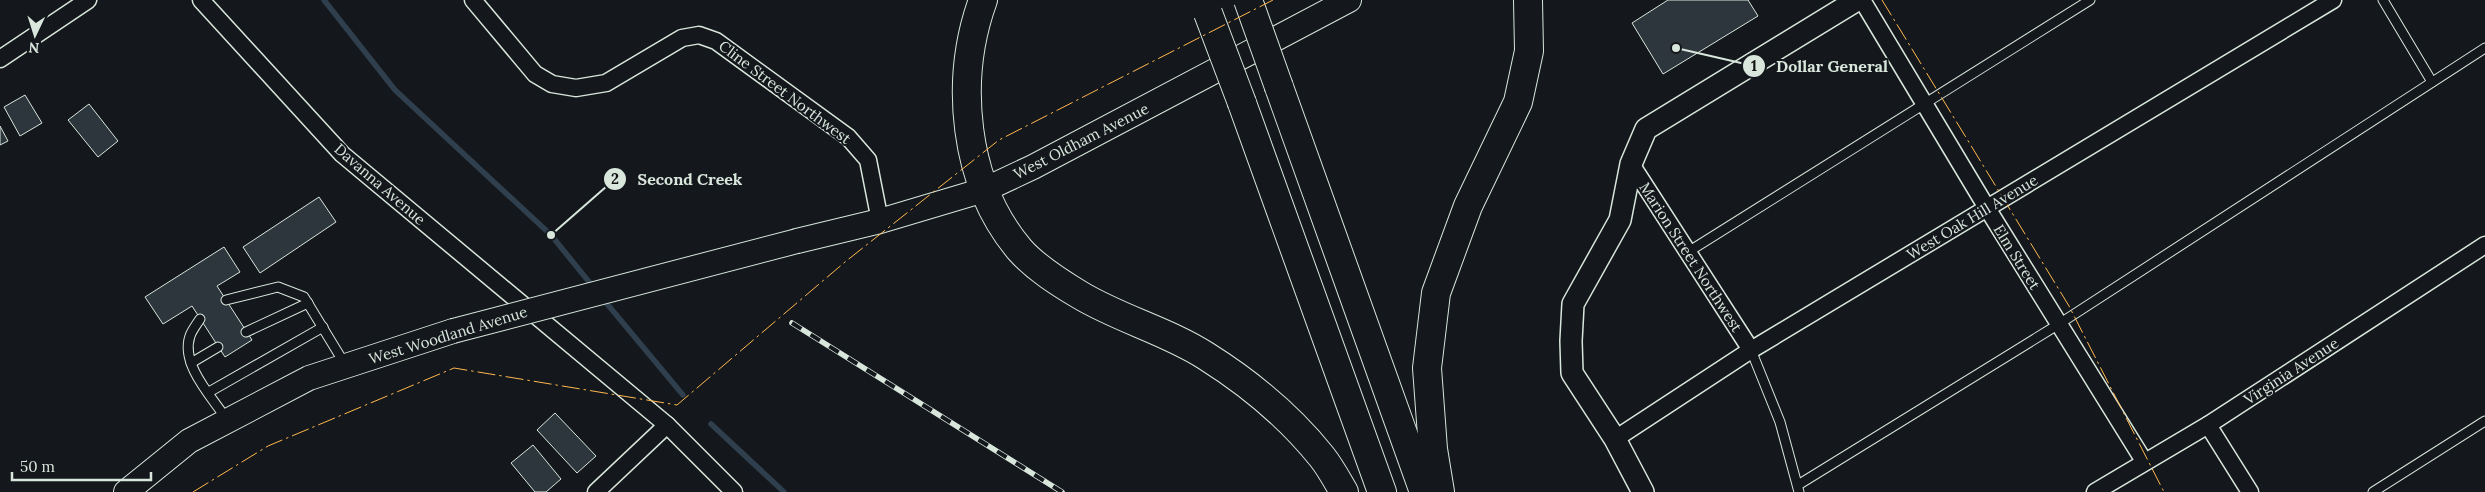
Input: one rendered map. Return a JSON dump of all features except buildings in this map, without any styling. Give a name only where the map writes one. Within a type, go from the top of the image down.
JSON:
[{"type":"highway","points":[[983,0],[973,27],[966,90],[972,146],[984,190],[1000,223],[1021,250],[1044,270],[1080,296],[1205,355],[1270,402],[1322,457],[1344,492]]},
{"type":"highway","points":[[1248,0],[1424,492]]},
{"type":"highway","points":[[1440,492],[1433,449],[1427,368],[1436,293],[1468,206],[1518,102],[1529,51],[1528,0]]},
{"type":"highway","points":[[1206,6],[1382,492]]},
{"type":"main road","name":"West Oldham Avenue","points":[[797,241],[880,221],[984,190],[1033,168],[1349,0]]},
{"type":"main road","name":"West Woodland Avenue","points":[[126,492],[189,441],[309,378],[453,331],[797,241]]},
{"type":"street","points":[[0,59],[88,0]]},
{"type":"street","name":"Davanna Avenue","points":[[201,0],[342,154],[667,424],[734,492]]},
{"type":"street","name":"Cline Street Northwest","points":[[473,0],[535,74],[552,84],[576,88],[606,83],[682,38],[699,35],[716,41],[848,137],[868,160],[880,221]]},
{"type":"street","name":"Marion Street Northwest","points":[[1643,492],[1615,439],[1572,373],[1573,304],[1620,220],[1631,164],[1646,130],[1857,0]]},
{"type":"street","name":"Elm Street","points":[[1862,0],[1987,208],[2144,461]]},
{"type":"street","name":"West Oak Hill Avenue","points":[[1615,439],[1751,350],[2333,0]]},
{"type":"street","name":"Marion Street Northwest","points":[[1631,164],[1751,350]]},
{"type":"street","name":"Virginia Avenue","points":[[2095,492],[2144,461],[2208,425],[2485,246]]},
{"type":"street","points":[[596,492],[667,424]]},
{"type":"street","points":[[2208,425],[2250,492]]},
{"type":"lane","points":[[1688,252],[2090,0]]},
{"type":"lane","points":[[2383,0],[2432,82]]},
{"type":"lane","points":[[1751,350],[1780,422],[1799,489],[2059,324],[2485,48]]},
{"type":"lane","points":[[226,300],[278,288],[304,297],[347,366]]},
{"type":"lane","points":[[246,332],[308,303]]},
{"type":"lane","points":[[200,319],[190,336],[188,348],[191,363],[228,421]]},
{"type":"lane","points":[[209,392],[323,327]]},
{"type":"lane","points":[[191,363],[218,346]]},
{"type":"lane","points":[[2373,492],[2485,421]]},
{"type":"waterway","points":[[324,0],[395,90],[551,235],[594,288]]},
{"type":"waterway","points":[[603,299],[683,395]]},
{"type":"waterway","points":[[711,424],[784,492]]},
{"type":"railway","points":[[792,323],[1062,492]]},
{"type":"power","points":[[193,492],[268,446],[454,368],[677,405],[845,262],[999,140],[1273,0]]},
{"type":"power","points":[[1882,0],[2069,306],[2164,492]]},
{"type":"place","name":"Dollar General","points":[[1676,48]]},
{"type":"place","name":"Second Creek","points":[[551,235]]}]
